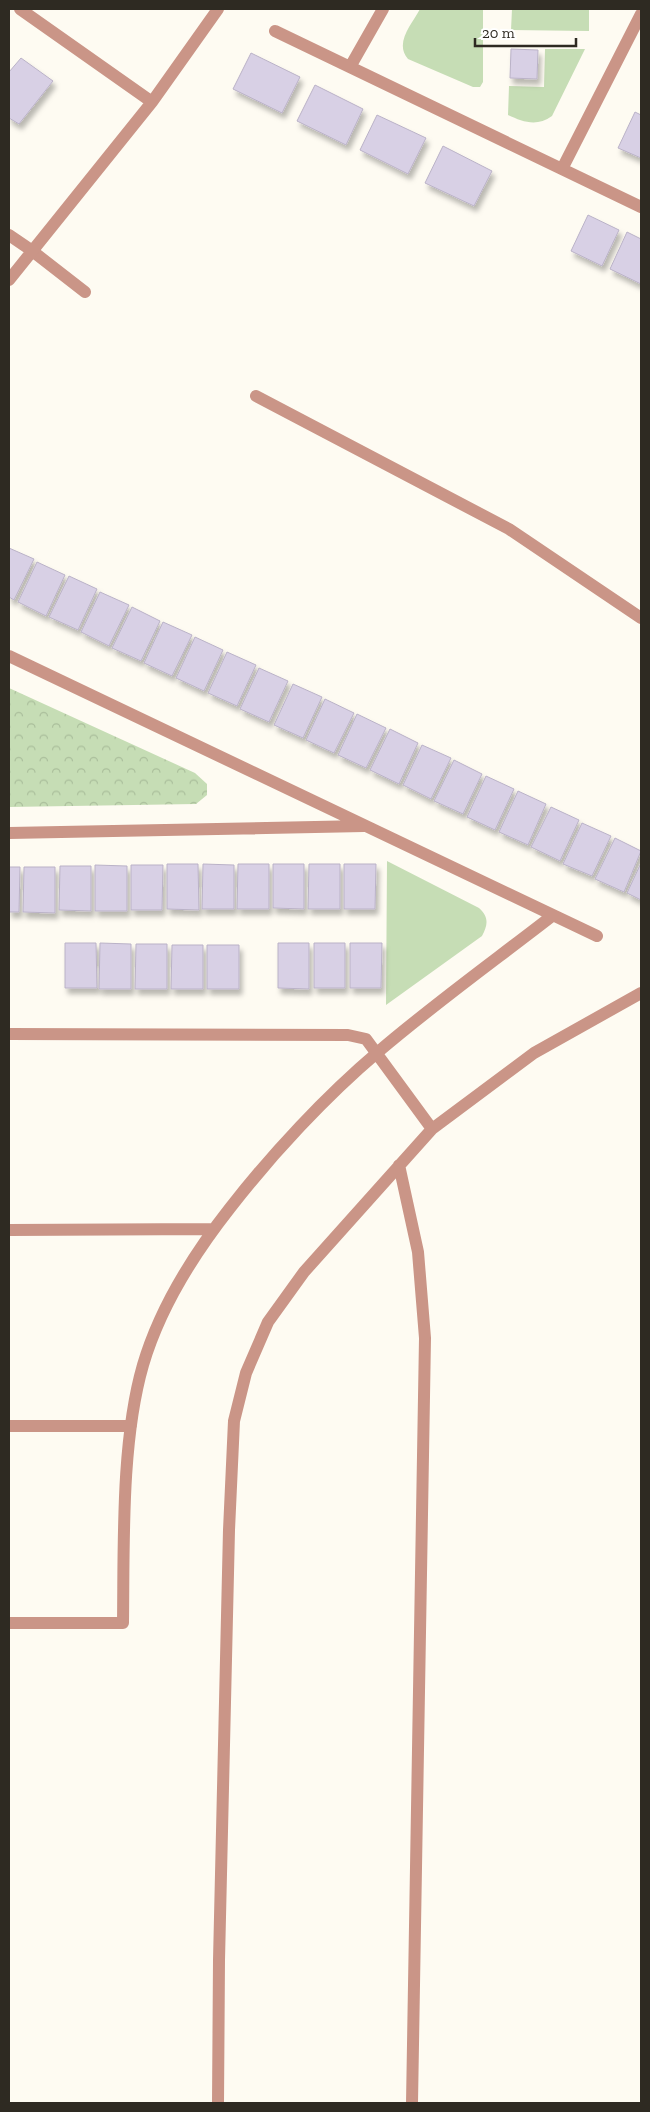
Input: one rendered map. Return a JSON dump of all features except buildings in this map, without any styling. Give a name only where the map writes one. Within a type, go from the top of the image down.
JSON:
[{"type":"street","points":[[20,9],[152,102]]},
{"type":"street","points":[[9,280],[31,250],[152,102],[218,9]]},
{"type":"street","points":[[350,67],[383,9]]},
{"type":"street","points":[[562,169],[641,14]]},
{"type":"street","points":[[275,32],[641,207]]},
{"type":"street","points":[[9,235],[85,292]]},
{"type":"street","points":[[256,396],[509,529],[641,618]]},
{"type":"street","points":[[9,656],[597,936]]},
{"type":"street","points":[[9,833],[366,826]]},
{"type":"street","points":[[9,1623],[124,1624],[125,1539],[132,1426],[143,1366],[154,1331],[178,1285],[213,1229],[254,1176],[296,1131],[377,1052],[552,916]]},
{"type":"street","points":[[218,2103],[219,1931],[234,1421],[246,1372],[268,1322],[304,1272],[432,1129],[534,1053],[641,993]]},
{"type":"street","points":[[9,1034],[348,1035],[366,1039],[432,1129]]},
{"type":"street","points":[[399,1165],[418,1252],[425,1338],[412,2103]]},
{"type":"street","points":[[9,1230],[213,1229]]},
{"type":"street","points":[[9,1426],[132,1426]]},
{"type":"green space","points":[[420,9],[483,9],[483,82],[480,87],[473,87],[408,59],[404,53],[404,40],[409,27]]},
{"type":"green space","points":[[512,9],[589,9],[589,31],[511,30]]},
{"type":"green space","points":[[545,49],[585,49],[552,116],[541,121],[530,122],[508,115],[509,86],[544,87]]},
{"type":"green space","points":[[9,688],[195,773],[207,784],[207,795],[196,804],[9,807]]},
{"type":"green space","points":[[387,861],[479,908],[485,915],[486,921],[482,936],[386,1005]]}]
